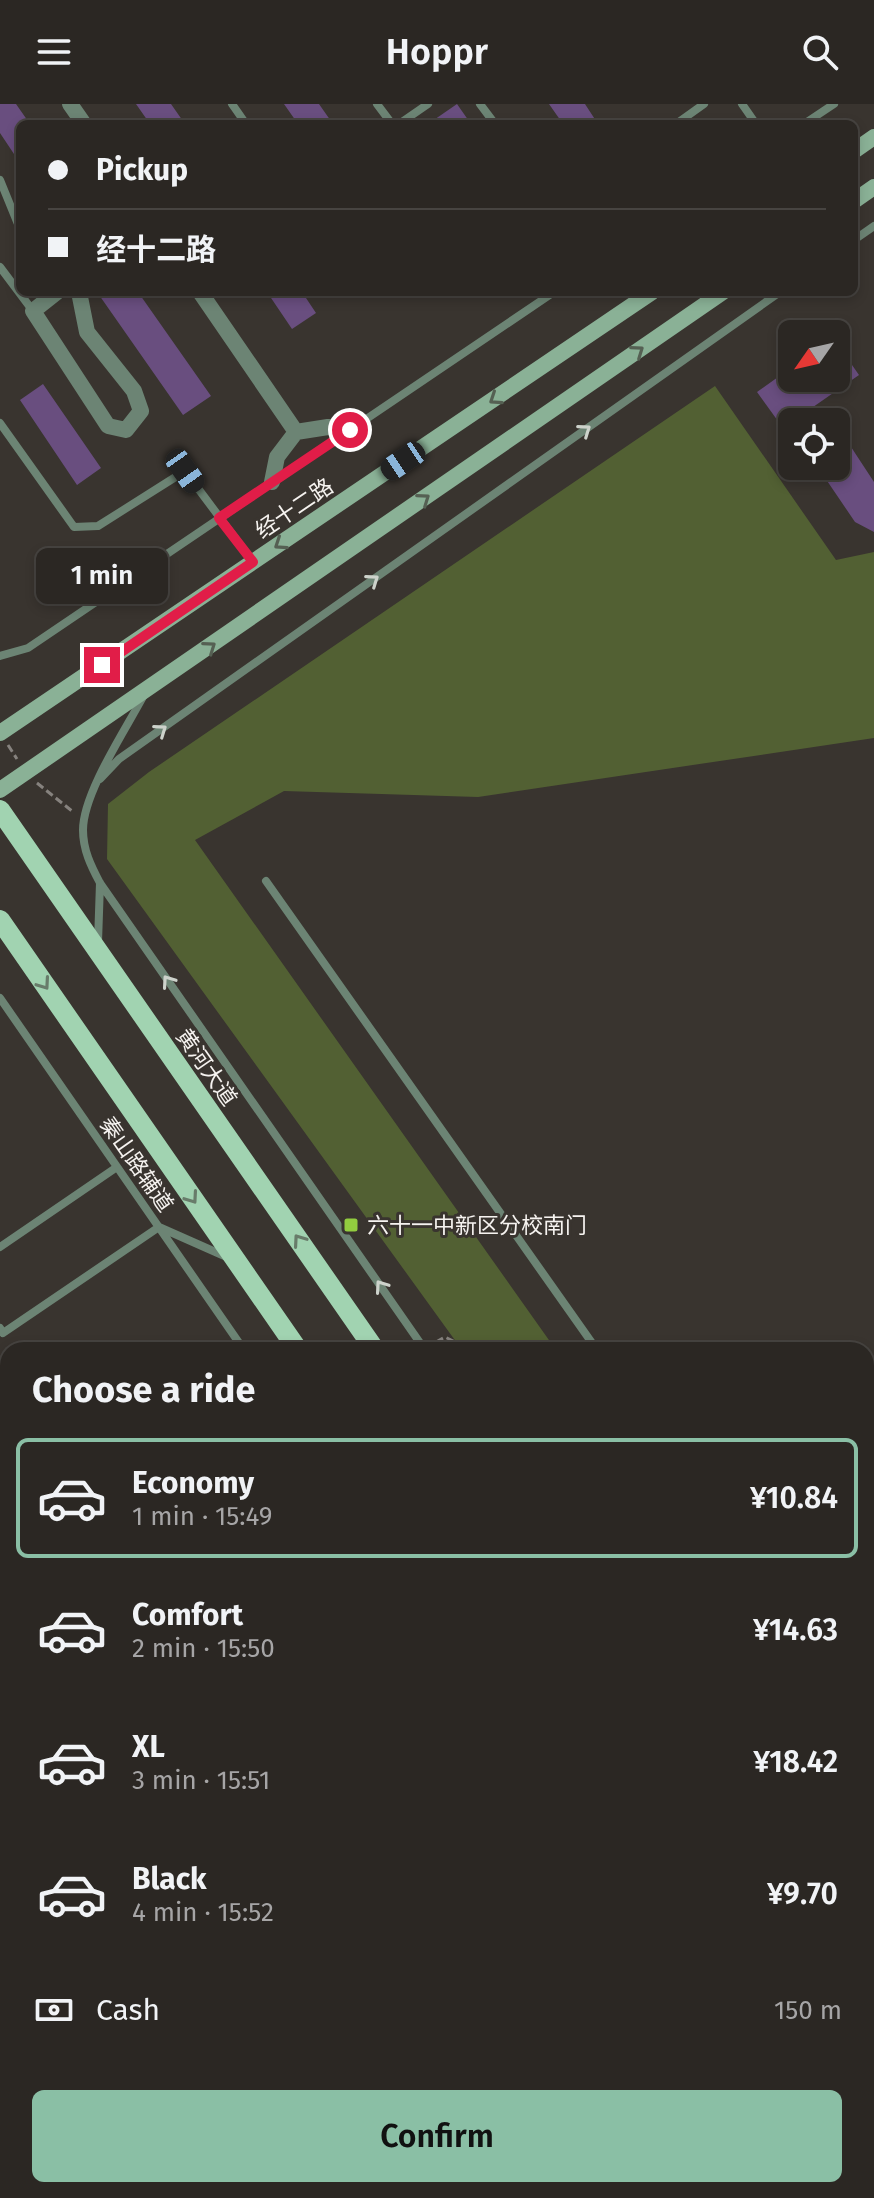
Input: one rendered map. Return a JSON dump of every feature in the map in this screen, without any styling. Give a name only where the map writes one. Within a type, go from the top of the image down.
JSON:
[{"type":"main road","name":"经十二路","points":[[0,733],[646,296]]},
{"type":"main road","points":[[0,790],[717,296]]},
{"type":"main road","name":"黄河大道","points":[[0,810],[369,1342]]},
{"type":"main road","points":[[0,920],[292,1342]]},
{"type":"street","points":[[52,296],[33,311],[108,426],[126,430],[141,411],[134,391],[87,332],[80,296]]},
{"type":"street","points":[[203,296],[296,432]]},
{"type":"street","points":[[272,482],[277,457],[296,432],[328,427],[350,430]]},
{"type":"lane","points":[[405,120],[428,104]]},
{"type":"lane","points":[[682,120],[704,104]]},
{"type":"lane","points":[[810,120],[834,104]]},
{"type":"lane","points":[[0,180],[16,219]]},
{"type":"lane","points":[[0,267],[16,288]]},
{"type":"lane","points":[[22,296],[33,311]]},
{"type":"lane","points":[[0,656],[28,648],[548,296]]},
{"type":"lane","points":[[100,779],[119,759],[774,296]]},
{"type":"lane","points":[[0,423],[74,527],[98,526],[185,471],[253,562]]},
{"type":"lane","points":[[146,691],[87,804],[83,831],[87,859],[100,883],[419,1342]]},
{"type":"lane","points":[[266,881],[591,1342]]},
{"type":"lane","points":[[97,950],[100,883]]},
{"type":"lane","name":"秦山路辅道","points":[[0,998],[238,1342]]},
{"type":"lane","points":[[0,1247],[117,1167]]},
{"type":"lane","points":[[0,1328],[3,1333],[159,1227],[237,1262]]},
{"type":"path","points":[[437,1342],[445,1337],[455,1342]]},
{"type":"green space","points":[[715,386],[836,560],[874,552],[874,738],[478,797],[284,791],[195,840],[550,1342],[456,1342],[107,859],[108,804],[149,772]]},
{"type":"building","points":[[0,104],[16,104],[27,120],[16,120],[16,157],[0,133]]},
{"type":"building","points":[[136,104],[171,104],[182,120],[147,120]]},
{"type":"building","points":[[284,104],[319,104],[330,120],[295,120]]},
{"type":"building","points":[[457,104],[468,120],[434,120]]},
{"type":"building","points":[[549,104],[585,104],[595,120],[560,120]]},
{"type":"building","points":[[100,296],[141,296],[211,396],[183,415]]},
{"type":"building","points":[[270,296],[305,296],[316,313],[292,329]]},
{"type":"building","points":[[850,362],[859,375],[850,381]]},
{"type":"building","points":[[778,377],[778,392],[835,392],[812,408],[778,408],[778,421],[757,392]]},
{"type":"building","points":[[43,384],[101,468],[77,485],[20,400]]},
{"type":"building","points":[[850,445],[874,482],[874,532],[855,522],[826,480],[850,480]]},
{"type":"place","name":"六十一中新区分校南门","points":[[351,1225]]},
{"type":"route","points":[[102,665],[253,562],[219,518],[350,430]]}]
